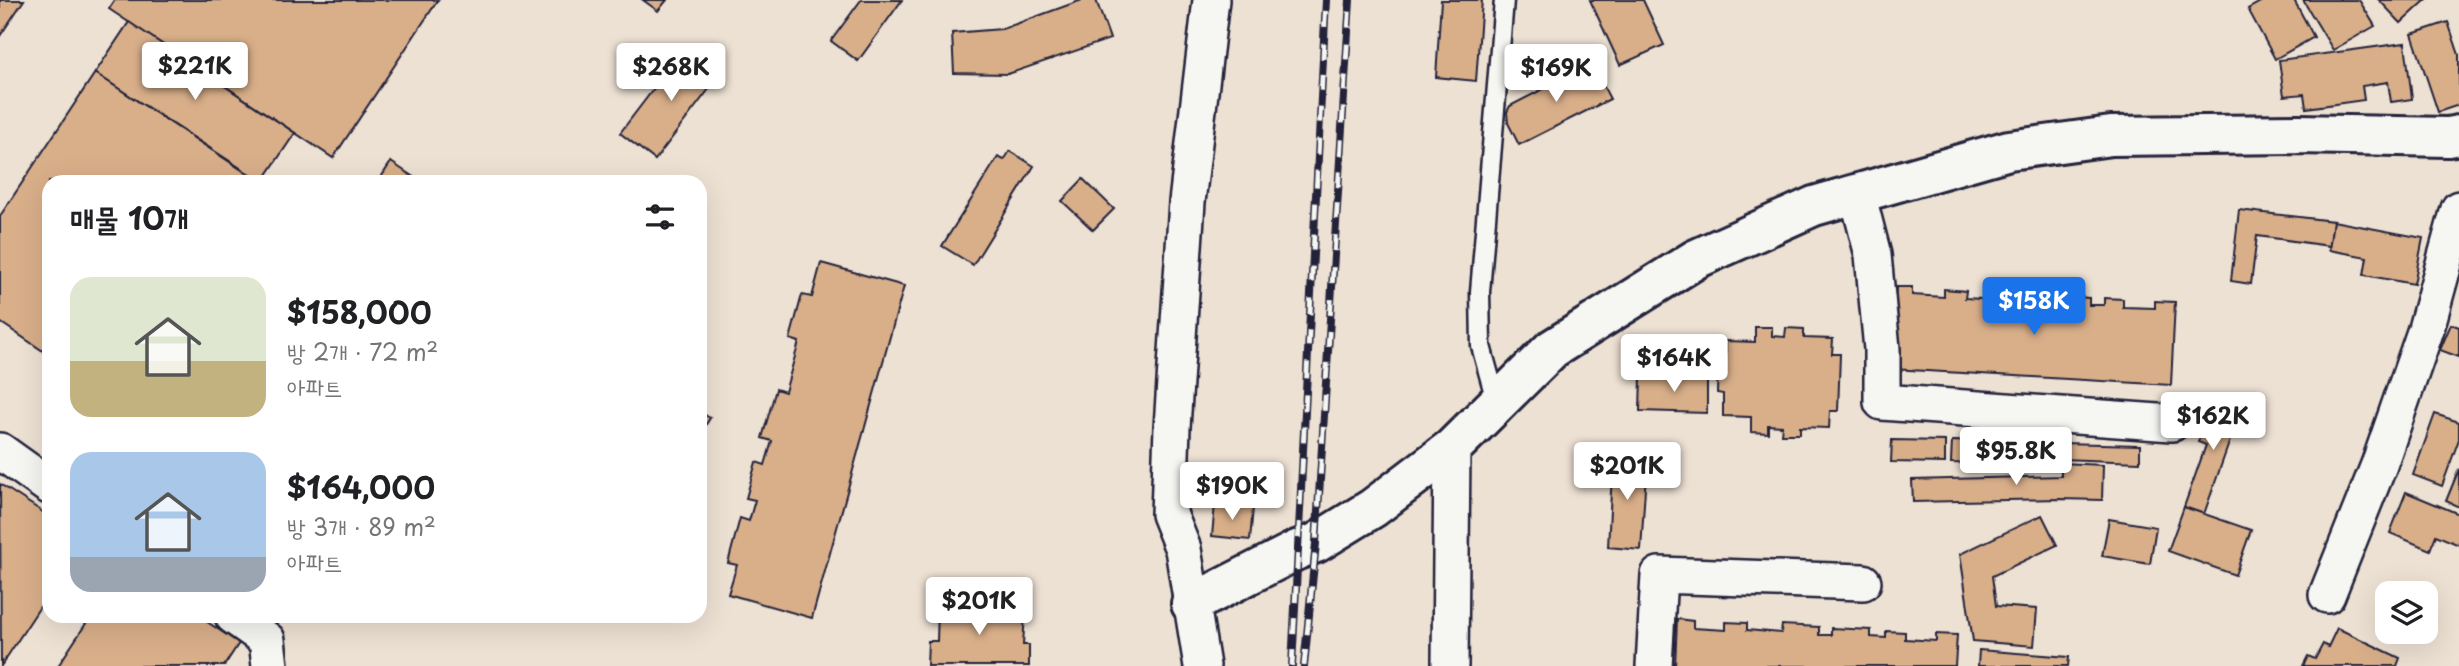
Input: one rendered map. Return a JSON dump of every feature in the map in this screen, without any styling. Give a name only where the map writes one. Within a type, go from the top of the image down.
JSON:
[{"type":"street","points":[[1202,666],[1183,549],[1169,514],[1187,202],[1211,0]]},
{"type":"street","points":[[1191,604],[1316,543],[1373,508],[1452,448],[1552,349],[1696,259],[1814,206],[2009,150],[2111,136],[2459,135]]},
{"type":"street","points":[[1857,193],[1873,255],[1882,349],[1882,401],[2172,423]]},
{"type":"street","points":[[2327,595],[2379,465],[2421,342],[2459,209]]},
{"type":"street","points":[[1450,666],[1452,448]]},
{"type":"street","points":[[0,451],[42,480]]},
{"type":"street","points":[[1654,666],[1659,575],[1863,582]]},
{"type":"street","points":[[243,623],[267,640],[270,666]]},
{"type":"lane","points":[[1497,404],[1481,346],[1480,292],[1504,0]]},
{"type":"building","points":[[0,0],[24,0],[0,36]]},
{"type":"building","points":[[115,0],[438,0],[333,158],[109,9]]},
{"type":"building","points":[[643,0],[667,0],[658,11]]},
{"type":"building","points":[[861,0],[902,0],[858,61],[831,41]]},
{"type":"building","points":[[1082,0],[1096,0],[1110,39],[1008,74],[954,73],[952,33],[1002,29]]},
{"type":"building","points":[[1441,0],[1482,0],[1476,81],[1436,77]]},
{"type":"building","points":[[1590,0],[1643,0],[1664,45],[1620,65]]},
{"type":"building","points":[[2264,0],[2294,0],[2314,37],[2275,59],[2248,9]]},
{"type":"building","points":[[2303,0],[2359,0],[2375,26],[2333,50]]},
{"type":"building","points":[[2379,0],[2426,0],[2401,23]]},
{"type":"building","points":[[129,22],[295,133],[267,175],[251,175],[95,73]]},
{"type":"building","points":[[2448,22],[2459,55],[2459,105],[2438,112],[2412,34]]},
{"type":"building","points":[[2405,43],[2412,99],[2391,102],[2388,82],[2362,86],[2364,100],[2306,108],[2304,94],[2284,96],[2279,60]]},
{"type":"building","points":[[687,45],[722,72],[655,160],[620,133]]},
{"type":"building","points":[[1592,64],[1610,99],[1519,145],[1508,123],[1507,112],[1510,106]]},
{"type":"building","points":[[95,73],[249,175],[42,175],[42,350],[0,322],[0,216]]},
{"type":"building","points":[[1010,151],[1034,166],[973,265],[942,246],[998,157],[1004,160]]},
{"type":"building","points":[[391,162],[410,175],[383,175]]},
{"type":"building","points":[[1083,179],[1114,209],[1093,230],[1062,201]]},
{"type":"building","points":[[2239,210],[2333,221],[2330,246],[2257,236],[2251,284],[2231,281]]},
{"type":"building","points":[[2333,221],[2423,238],[2414,284],[2364,275],[2367,257],[2329,250]]},
{"type":"building","points":[[821,263],[904,286],[812,618],[728,594],[737,565],[728,563],[740,518],[749,521],[755,500],[746,498],[756,462],[765,465],[772,441],[762,438],[776,389],[785,392],[799,342],[790,339],[802,295],[812,297]]},
{"type":"building","points":[[1896,287],[1912,287],[1912,295],[1944,297],[1944,289],[1966,291],[1965,298],[2000,300],[2000,292],[2038,294],[2037,302],[2050,303],[2050,295],[2089,298],[2089,305],[2104,305],[2104,298],[2123,299],[2123,307],[2155,308],[2155,301],[2175,302],[2171,385],[1892,369]]},
{"type":"building","points":[[2451,324],[2459,327],[2459,357],[2440,350]]},
{"type":"building","points":[[1755,327],[1772,327],[1772,336],[1785,337],[1786,328],[1804,329],[1804,338],[1833,339],[1832,354],[1840,354],[1838,411],[1830,411],[1829,428],[1800,427],[1800,434],[1781,434],[1782,426],[1768,425],[1768,433],[1751,432],[1751,417],[1723,416],[1723,394],[1717,393],[1718,363],[1725,363],[1726,341],[1755,342]]},
{"type":"building","points":[[1641,375],[1707,377],[1707,413],[1640,411]]},
{"type":"building","points":[[2214,397],[2242,406],[2204,514],[2184,507],[2206,445],[2198,442]]},
{"type":"building","points":[[2435,414],[2459,422],[2459,439],[2442,486],[2413,475]]},
{"type":"building","points":[[1892,440],[1945,441],[1945,463],[1891,462]]},
{"type":"building","points":[[1952,441],[2050,443],[2049,465],[1951,463]]},
{"type":"building","points":[[2061,443],[2140,445],[2140,462],[2061,459]]},
{"type":"building","points":[[1613,455],[1647,458],[1641,550],[1608,547]]},
{"type":"building","points":[[2061,463],[2103,465],[2102,500],[1913,502],[1912,480],[2061,476]]},
{"type":"building","points":[[2459,469],[2459,507],[2446,501]]},
{"type":"building","points":[[0,484],[42,511],[42,604],[1,666]]},
{"type":"building","points":[[2406,492],[2459,514],[2459,545],[2436,535],[2430,550],[2390,533]]},
{"type":"building","points":[[1215,504],[1253,508],[1250,540],[1212,536]]},
{"type":"building","points":[[2184,507],[2251,530],[2235,575],[2168,551]]},
{"type":"building","points":[[2042,515],[2057,545],[1992,576],[1996,606],[2037,609],[2034,646],[1973,641],[1960,554]]},
{"type":"building","points":[[2109,519],[2156,527],[2150,564],[2102,556]]},
{"type":"building","points":[[958,601],[1006,604],[1006,612],[1025,613],[1023,645],[1029,645],[1029,666],[927,666],[928,641],[937,641],[938,609],[957,610]]},
{"type":"building","points":[[1677,619],[1693,621],[1693,628],[1726,630],[1726,622],[1747,623],[1747,630],[1781,633],[1782,625],[1819,627],[1819,635],[1831,635],[1831,628],[1871,630],[1871,637],[1886,638],[1886,631],[1905,632],[1905,639],[1936,641],[1936,634],[1957,635],[1955,666],[1675,666]]},
{"type":"building","points":[[86,623],[209,623],[239,643],[224,666],[58,666]]},
{"type":"building","points":[[2337,628],[2400,658],[2397,666],[2303,666],[2308,656],[2315,659],[2323,644],[2328,647]]},
{"type":"building","points":[[1979,650],[2069,657],[2068,666],[1978,666]]},
{"type":"railway","points":[[1292,666],[1326,0]]},
{"type":"railway","points":[[1304,666],[1316,543],[1350,0]]}]
